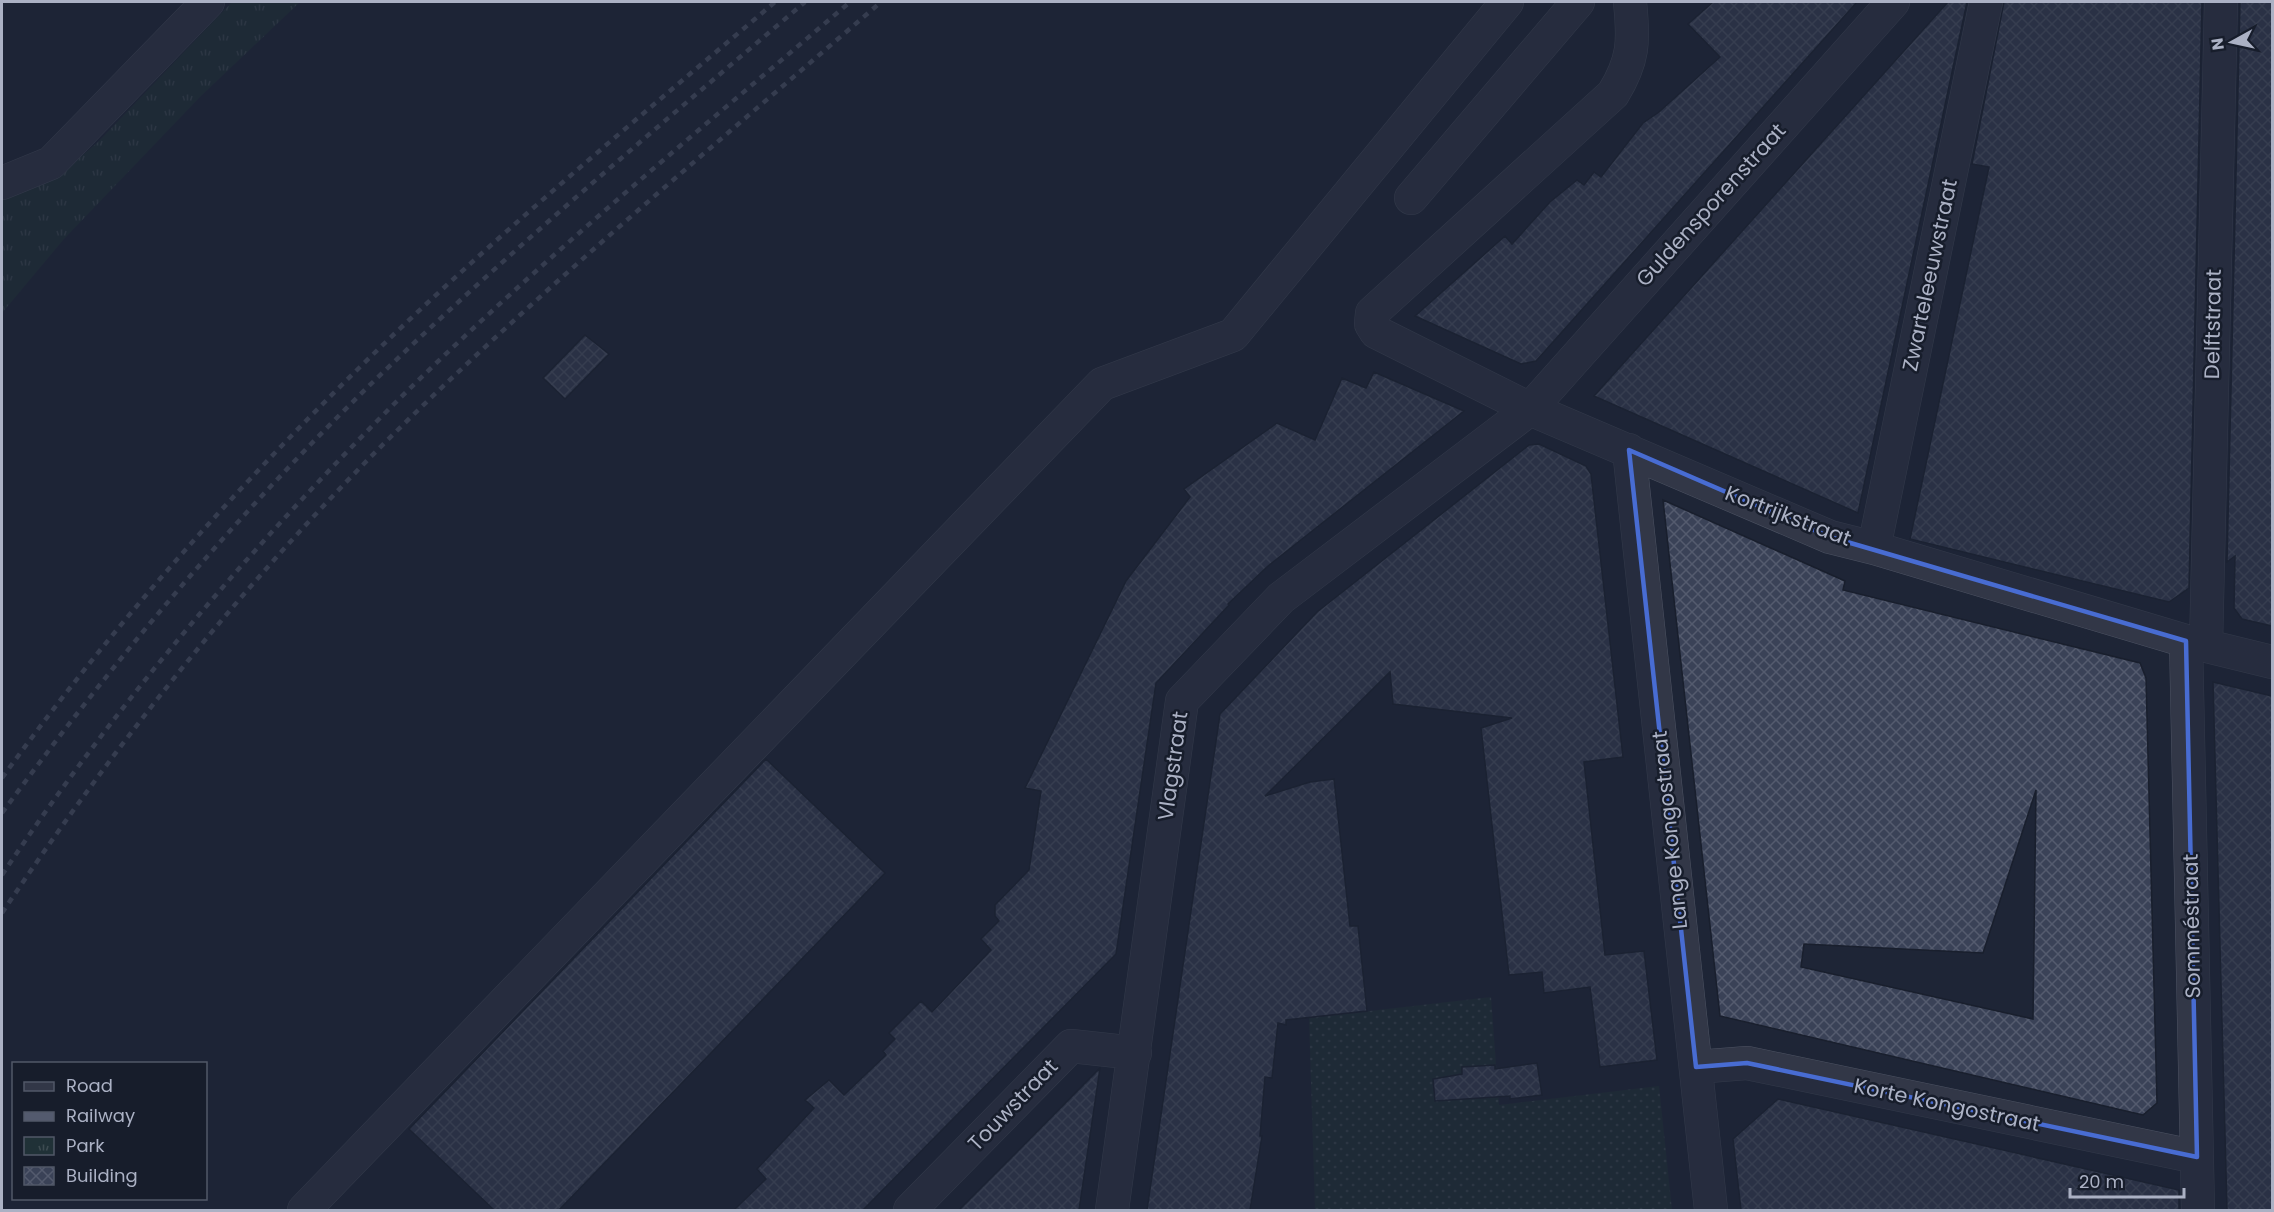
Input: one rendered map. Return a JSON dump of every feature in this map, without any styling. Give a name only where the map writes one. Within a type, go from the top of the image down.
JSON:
[{"type":"street","points":[[2,183],[51,163],[208,2]]},
{"type":"street","points":[[304,1210],[1102,384],[1233,335],[1507,2]]},
{"type":"street","points":[[1411,198],[1578,2]]},
{"type":"street","name":"Kortrijkstraat","points":[[1630,2],[1632,52],[1625,74],[1613,94],[1372,313],[1371,324],[1376,332],[1530,409],[1830,537],[2196,644],[2272,662]]},
{"type":"street","name":"Guldensporenstraat","points":[[1530,409],[1893,2]]},
{"type":"street","name":"Zwarteleeuwstraat","points":[[1874,548],[1986,2]]},
{"type":"street","name":"Delftstraat","points":[[2196,644],[2221,2]]},
{"type":"street","name":"Vlagstraat","points":[[1112,1210],[1182,701],[1281,598],[1530,409]]},
{"type":"street","name":"Lange Kongostraat","points":[[1629,450],[1711,1210]]},
{"type":"street","name":"Somméstraat","points":[[2196,644],[2198,1210]]},
{"type":"street","name":"Touwstraat","points":[[910,1210],[1071,1046],[1135,1053]]},
{"type":"street","name":"Korte Kongostraat","points":[[1696,1067],[1747,1063],[2197,1157]]},
{"type":"highlighted area","points":[[1629,450],[1830,537],[2186,641],[2197,1157],[1747,1063],[1696,1067]]},
{"type":"green space","points":[[232,2],[300,2],[200,97],[64,239],[2,313],[2,200],[63,172],[98,142]]},
{"type":"green space","points":[[1491,997],[1499,1105],[1659,1086],[1672,1210],[1315,1210],[1309,1018]]},
{"type":"building","points":[[1713,2],[1857,2],[1536,361],[1521,364],[1415,316],[1505,236],[1512,244],[1550,202],[1577,180],[1584,185],[1594,172],[1601,177],[1643,123],[1659,112],[1720,57],[1688,24]]},
{"type":"building","points":[[1948,2],[1967,2],[1858,513],[1594,396]]},
{"type":"building","points":[[2004,2],[2202,2],[2189,588],[2169,602],[1910,539],[1989,167],[1972,164]]},
{"type":"building","points":[[2240,2],[2272,2],[2272,626],[2242,619],[2234,608],[2235,556],[2227,562]]},
{"type":"building","points":[[585,335],[609,354],[565,399],[543,378]]},
{"type":"building","points":[[1374,372],[1464,411],[1268,566],[1228,604],[1156,683],[1116,954],[863,1210],[734,1210],[766,1179],[757,1169],[814,1108],[805,1100],[829,1080],[844,1095],[886,1055],[883,1051],[895,1039],[889,1033],[921,1001],[932,1012],[991,950],[981,939],[999,921],[995,916],[995,905],[1029,870],[1041,791],[1025,788],[1126,581],[1190,497],[1184,489],[1277,423],[1315,440],[1342,378],[1366,388]]},
{"type":"building","points":[[1539,444],[1586,466],[1591,474],[1623,757],[1584,762],[1605,955],[1644,951],[1657,1060],[1600,1067],[1590,987],[1544,993],[1542,972],[1509,975],[1481,728],[1512,718],[1393,704],[1390,672],[1265,796],[1310,782],[1334,779],[1350,926],[1358,926],[1367,1011],[1286,1020],[1286,1025],[1278,1023],[1272,1078],[1265,1077],[1260,1136],[1262,1136],[1250,1210],[1147,1210],[1220,714],[1317,612],[1529,445]]},
{"type":"building","points":[[1663,500],[1845,581],[1843,590],[2140,663],[2146,678],[2157,1103],[2143,1115],[1720,1016]],"holes":[[[2036,790],[2033,1019],[1801,967],[1804,944],[1983,953]]]},
{"type":"building","points":[[2213,682],[2272,696],[2272,1210],[2227,1210]]},
{"type":"building","points":[[766,759],[885,873],[559,1210],[494,1210],[409,1129]]},
{"type":"building","points":[[1537,1063],[1542,1095],[1510,1099],[1510,1096],[1435,1101],[1433,1079],[1462,1074],[1462,1067],[1495,1065],[1495,1069]]},
{"type":"building","points":[[1100,1068],[1079,1210],[959,1210],[999,1170]]},
{"type":"building","points":[[1778,1099],[2179,1190],[2179,1210],[1741,1210],[1733,1139]]},
{"type":"railway","points":[[2,778],[128,616],[218,514],[312,415],[410,319],[512,226],[775,2]]},
{"type":"railway","points":[[2,813],[132,644],[225,536],[322,432],[478,284],[805,2]]},
{"type":"railway","points":[[2,875],[45,812],[138,689],[236,571],[340,459],[394,404],[504,300],[676,149],[850,2]]},
{"type":"railway","points":[[2,913],[47,847],[143,717],[246,592],[355,473],[526,309],[881,2]]}]
